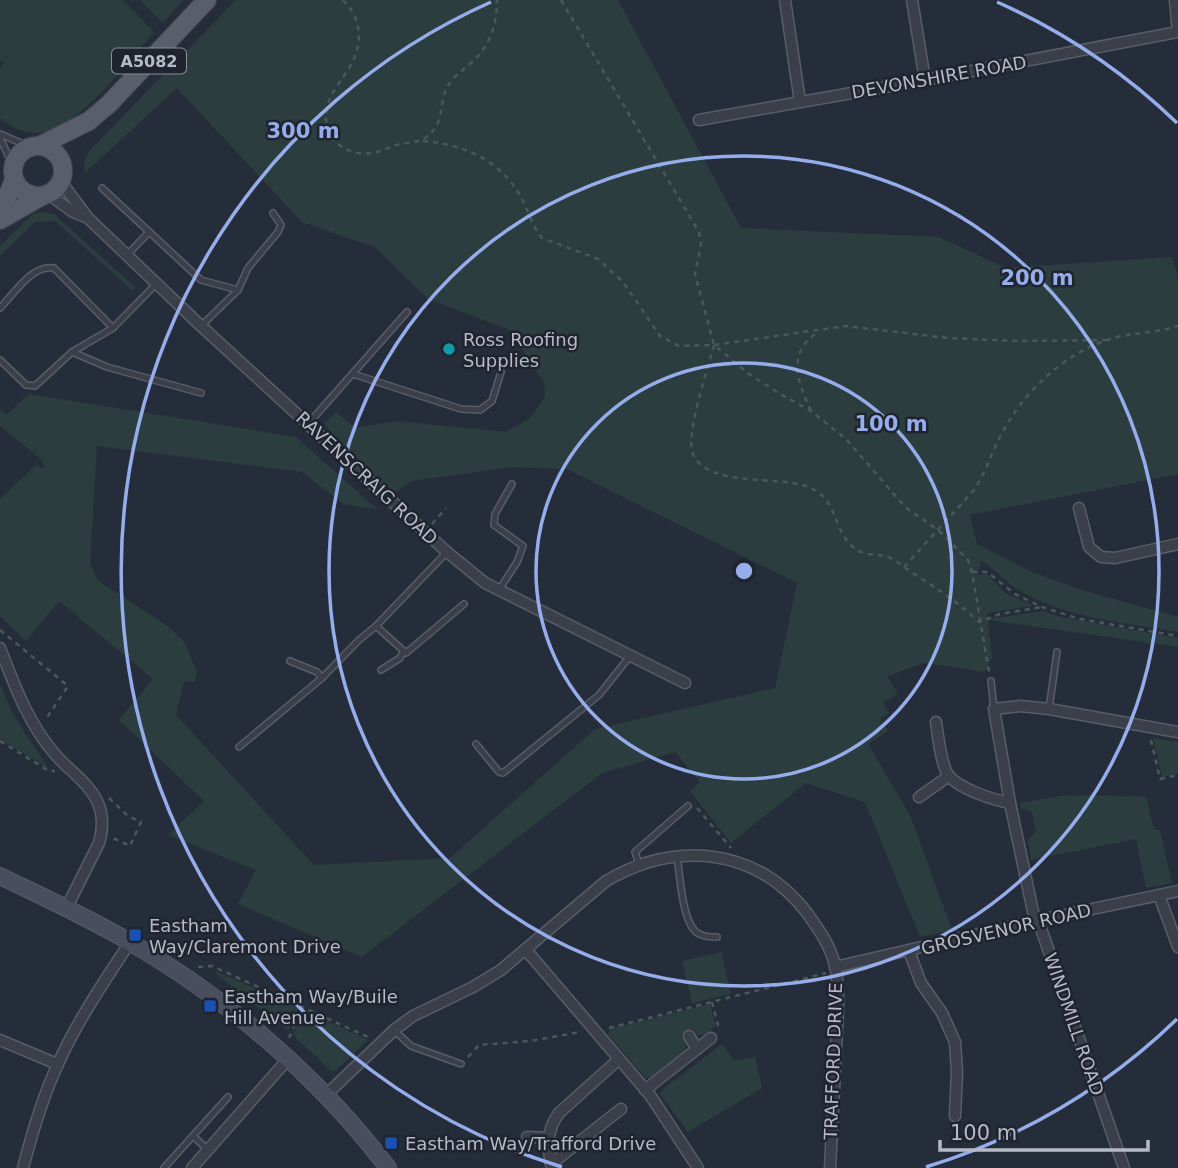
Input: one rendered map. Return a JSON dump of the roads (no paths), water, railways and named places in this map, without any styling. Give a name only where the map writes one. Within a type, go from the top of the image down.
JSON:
[{"type":"main road","name":"A5082","points":[[54,185],[72,144],[89,121],[109,104],[207,0]]},
{"type":"main road","name":"A5082","points":[[0,214],[16,158],[89,121]]},
{"type":"main road","points":[[34,147],[55,153],[54,185]]},
{"type":"main road","points":[[13,173],[25,193],[54,185]]},
{"type":"main road","points":[[0,220],[54,185]]},
{"type":"street","points":[[785,0],[800,102]]},
{"type":"street","points":[[912,0],[925,80]]},
{"type":"street","points":[[1175,0],[1178,32]]},
{"type":"street","name":"DEVONSHIRE ROAD","points":[[699,120],[1178,32]]},
{"type":"street","name":"RAVENSCRAIG ROAD","points":[[54,185],[201,326],[447,552],[485,583],[685,684]]},
{"type":"street","name":"RAVENSCRAIG ROAD","points":[[54,185],[73,212],[88,218]]},
{"type":"street","points":[[1079,508],[1077,523],[1089,547],[1101,557],[1115,558],[1178,544]]},
{"type":"street","points":[[0,648],[12,680],[38,731],[65,766],[93,794],[101,813],[101,833],[66,909]]},
{"type":"street","points":[[995,709],[1020,706],[1049,709],[1178,732]]},
{"type":"street","name":"WINDMILL ROAD","points":[[995,709],[1010,803],[1036,921],[1124,1168]]},
{"type":"street","points":[[936,720],[944,765],[949,776],[985,797],[1010,803]]},
{"type":"street","points":[[919,797],[949,776]]},
{"type":"street","name":"TRAFFORD DRIVE","points":[[326,1095],[394,1030],[413,1016],[488,978],[526,950],[606,881],[639,864],[677,856],[719,857],[761,871],[779,883],[797,901],[824,937],[835,969],[837,1029],[830,1168]]},
{"type":"street","points":[[0,876],[130,942],[227,1008],[326,1095],[388,1168]]},
{"type":"street","name":"GROSVENOR ROAD","points":[[835,969],[1036,921],[1178,891]]},
{"type":"street","points":[[1159,895],[1178,947]]},
{"type":"street","points":[[23,1168],[32,1134],[57,1065],[85,1013],[130,942]]},
{"type":"street","points":[[526,950],[645,1090],[698,1168]]},
{"type":"street","points":[[909,951],[921,983],[942,1013],[955,1042],[962,1091],[955,1116]]},
{"type":"street","points":[[689,1036],[697,1049]]},
{"type":"street","points":[[645,1090],[711,1038]]},
{"type":"street","points":[[0,1040],[57,1065]]},
{"type":"street","points":[[192,1168],[285,1057]]},
{"type":"street","points":[[552,1166],[548,1138],[553,1121],[619,1059]]},
{"type":"street","points":[[552,1166],[621,1109]]},
{"type":"street","points":[[595,1112],[603,1123]]},
{"type":"street","points":[[527,1137],[548,1138]]},
{"type":"lane","points":[[0,136],[34,147]]},
{"type":"lane","points":[[0,136],[13,173]]},
{"type":"lane","points":[[102,188],[201,280],[238,290]]},
{"type":"lane","points":[[201,326],[238,290],[248,268],[278,232],[281,225],[274,214]]},
{"type":"lane","points":[[127,255],[149,232]]},
{"type":"lane","points":[[0,308],[37,269],[54,268],[113,328]]},
{"type":"lane","points":[[0,359],[26,385],[35,386],[72,352],[113,328],[158,284]]},
{"type":"lane","points":[[308,424],[407,312]]},
{"type":"lane","points":[[72,352],[107,367],[201,393]]},
{"type":"lane","points":[[353,374],[461,409],[480,410],[492,401],[502,372]]},
{"type":"lane","points":[[499,590],[517,562],[523,546],[494,526],[495,514],[512,484]]},
{"type":"lane","points":[[239,747],[322,678],[447,552]]},
{"type":"lane","points":[[403,652],[406,653],[464,604]]},
{"type":"lane","points":[[376,626],[403,652]]},
{"type":"lane","points":[[381,670],[400,658],[403,652]]},
{"type":"lane","points":[[1049,709],[1057,652]]},
{"type":"lane","points":[[477,744],[499,772],[503,773],[599,695],[630,656]]},
{"type":"lane","points":[[289,660],[317,672],[322,678]]},
{"type":"lane","points":[[991,681],[995,709]]},
{"type":"lane","points":[[639,864],[635,852],[688,806]]},
{"type":"lane","points":[[678,814],[684,821]]},
{"type":"lane","points":[[677,856],[688,919],[695,931],[706,937],[717,937]]},
{"type":"lane","points":[[394,1030],[411,1046],[461,1064]]},
{"type":"lane","points":[[164,1168],[228,1097]]},
{"type":"lane","points":[[193,1136],[208,1150]]},
{"type":"place","name":"Ross Roofing Supplies","points":[[449,349]]},
{"type":"place","name":"Eastham Way/Claremont Drive","points":[[135,935]]},
{"type":"place","name":"Eastham Way/Buile Hill Avenue","points":[[210,1006]]},
{"type":"place","name":"Eastham Way/Trafford Drive","points":[[391,1143]]}]
